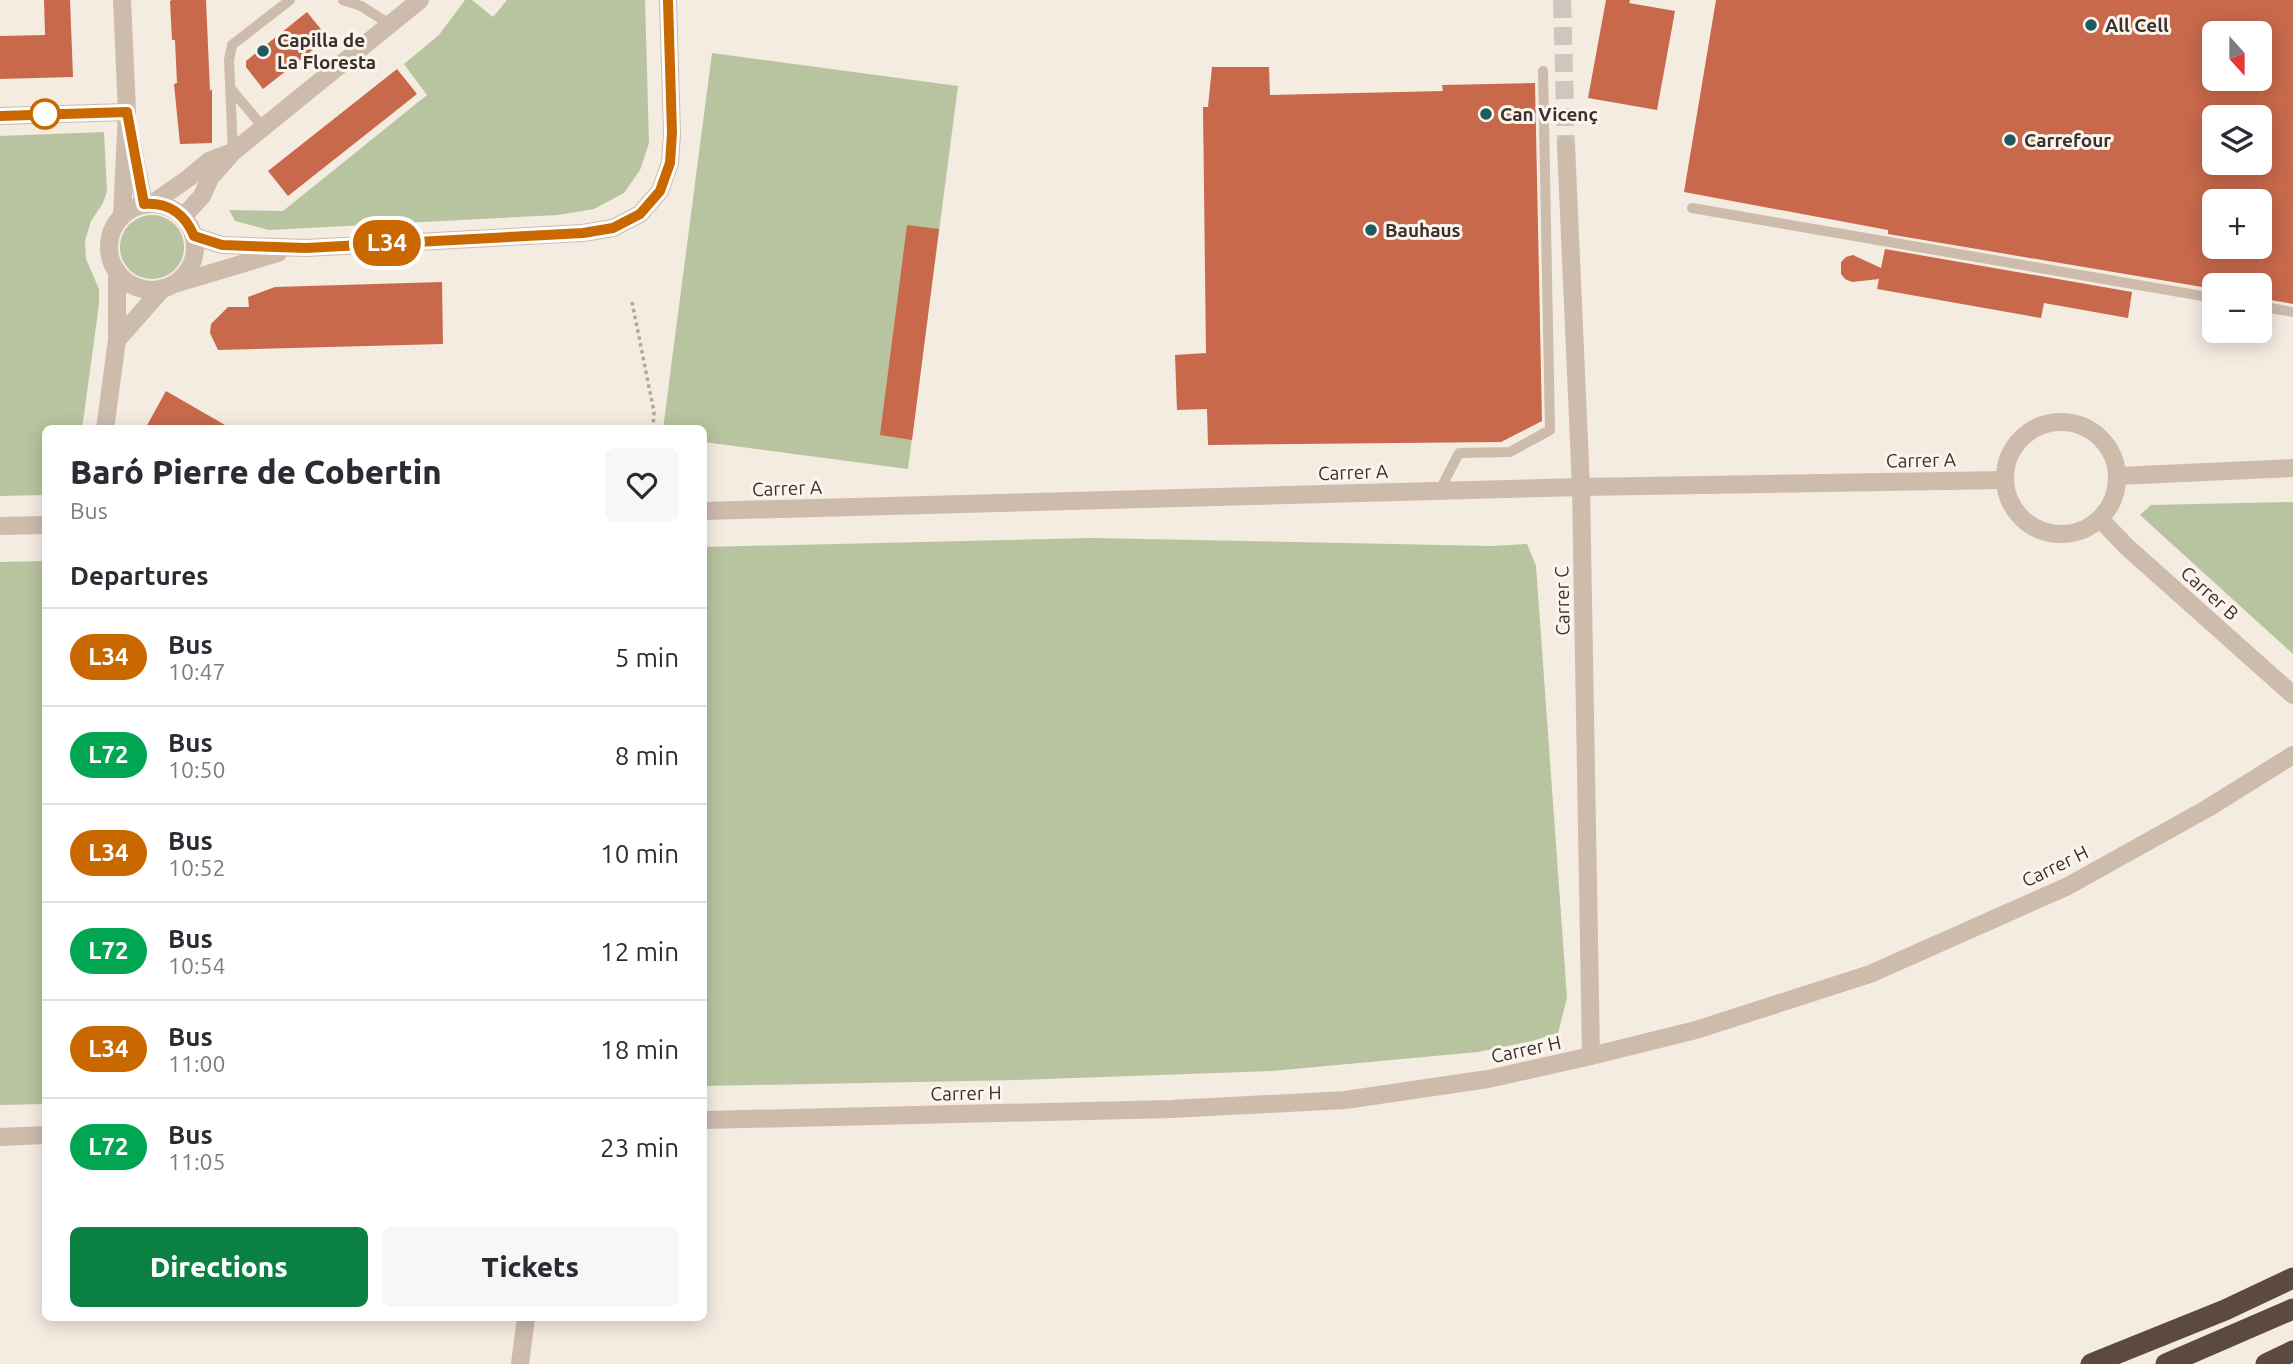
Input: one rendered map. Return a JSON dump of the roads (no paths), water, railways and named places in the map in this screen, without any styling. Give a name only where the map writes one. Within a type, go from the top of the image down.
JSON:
[{"type":"highway","points":[[2091,1364],[2225,1310],[2293,1278]]},
{"type":"highway","points":[[2166,1364],[2293,1309]]},
{"type":"highway","points":[[2266,1364],[2293,1351]]},
{"type":"street","points":[[122,0],[127,112],[122,216]]},
{"type":"street","points":[[183,216],[202,196],[210,178],[233,152],[420,0]]},
{"type":"street","points":[[194,236],[222,245],[306,248],[583,233],[613,228],[640,214],[660,191],[670,163],[672,133],[668,0]]},
{"type":"street","points":[[0,116],[127,112]]},
{"type":"street","points":[[127,112],[149,204]]},
{"type":"street","name":"Carrer C","points":[[1566,145],[1581,487],[1591,1056]]},
{"type":"street","points":[[149,204],[209,161],[233,152]]},
{"type":"street","points":[[117,340],[169,286],[190,268],[196,247],[194,236],[183,216],[164,205],[149,204],[132,208],[115,225],[109,248],[117,271],[126,281],[150,290],[169,286],[262,257],[306,248]]},
{"type":"street","points":[[106,425],[117,340],[117,271]]},
{"type":"street","points":[[2055,421],[2082,425],[2097,433],[2114,455],[2118,476],[2111,506],[2092,525],[2071,533],[2044,532],[2027,523],[2016,512],[2006,492],[2005,480],[2010,455],[2019,440],[2034,428],[2055,421]]},
{"type":"street","points":[[2118,476],[2293,468]]},
{"type":"street","name":"Carrer A","points":[[707,511],[1440,490],[2005,480]]},
{"type":"street","name":"Carrer B","points":[[2100,519],[2127,547],[2293,695]]},
{"type":"street","points":[[0,526],[42,524]]},
{"type":"street","name":"Carrer H","points":[[707,1120],[1172,1109],[1345,1100],[1488,1079],[1591,1056],[1696,1030],[1870,974],[2068,886],[2208,808],[2293,755]]},
{"type":"street","points":[[0,1136],[42,1135]]},
{"type":"street","points":[[520,1364],[526,1321]]},
{"type":"lane","points":[[233,152],[229,60],[232,45],[290,0]]},
{"type":"lane","points":[[344,0],[361,6],[391,25]]},
{"type":"lane","points":[[1440,490],[1459,453],[1510,452],[1549,430],[1543,71]]},
{"type":"lane","points":[[231,89],[263,127]]},
{"type":"lane","points":[[1692,208],[2202,296]]},
{"type":"lane","points":[[2272,308],[2293,312]]},
{"type":"tunnel","points":[[1562,0],[1566,145]]},
{"type":"place","name":"All Cell","points":[[2091,25]]},
{"type":"place","name":"Capilla de La Floresta","points":[[263,51]]},
{"type":"place","name":"Can Vicenç","points":[[1486,114]]},
{"type":"place","name":"Carrefour","points":[[2010,140]]},
{"type":"place","name":"Bauhaus","points":[[1371,230]]}]
